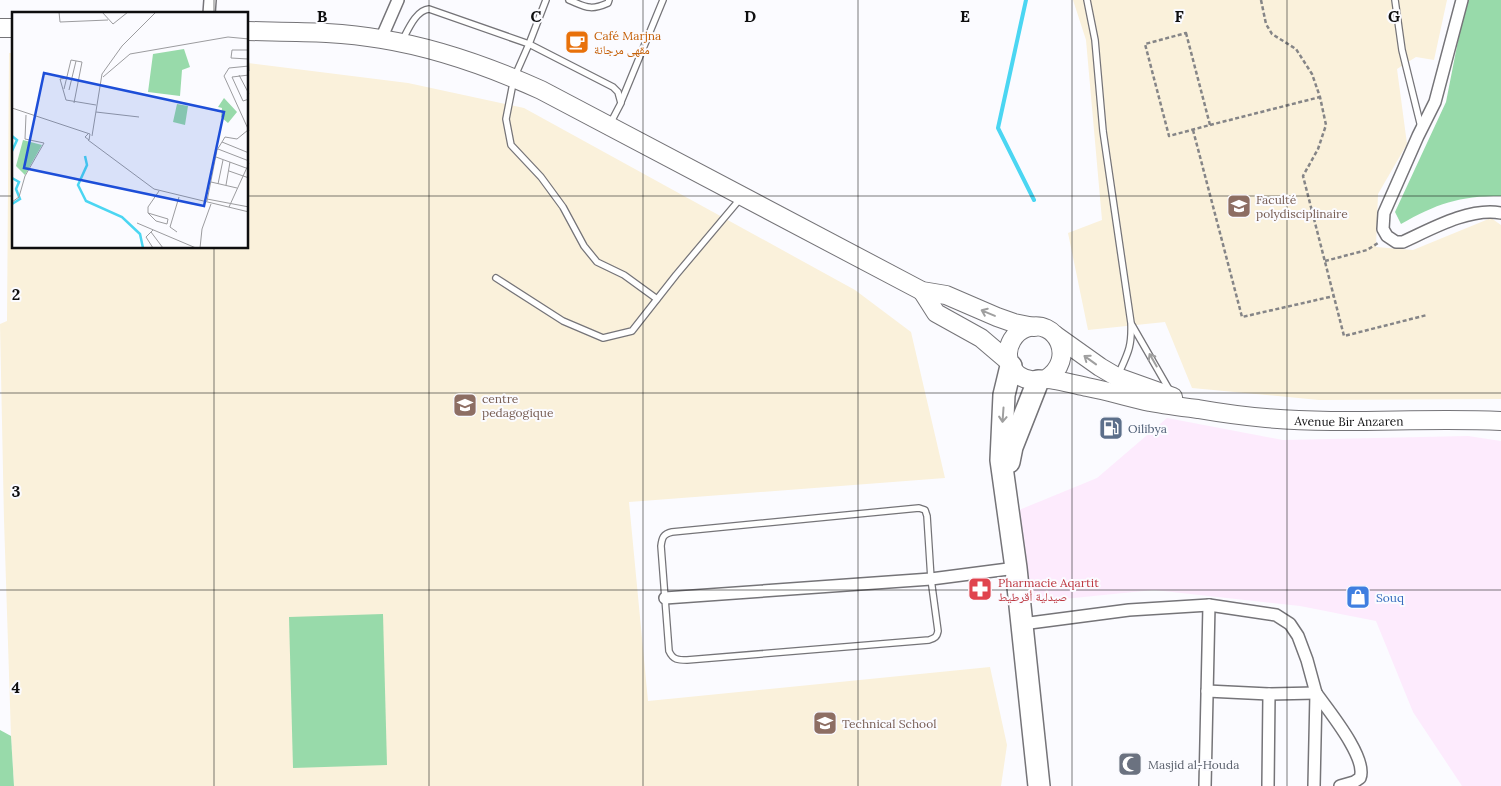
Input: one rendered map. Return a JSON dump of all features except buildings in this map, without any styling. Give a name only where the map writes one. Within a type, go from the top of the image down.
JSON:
[{"type":"highway","points":[[1010,364],[1004,395],[1001,460],[1016,568],[1039,786]]},
{"type":"highway","points":[[1004,482],[1012,446],[1042,380]]},
{"type":"main road","points":[[249,31],[338,34],[381,39],[423,48],[480,65],[541,90],[610,125],[922,291],[946,295],[997,317],[1034,327]]},
{"type":"main road","points":[[922,291],[936,313],[981,338],[1010,364]]},
{"type":"main road","points":[[1041,327],[1052,333],[1058,339],[1061,346],[1061,362],[1058,369],[1052,375],[1042,380],[1022,378],[1015,373],[1010,364],[1008,353],[1009,345],[1013,338],[1026,328],[1041,327]]},
{"type":"main road","name":"Avenue Bir Anzaren","points":[[1052,333],[1100,367],[1118,377],[1173,397],[1198,409]]},
{"type":"main road","name":"Avenue Bir Anzaren","points":[[1042,380],[1086,386],[1152,402],[1266,418],[1501,421]]},
{"type":"street","points":[[381,39],[398,0]]},
{"type":"street","points":[[1462,0],[1435,102],[1391,194],[1384,213],[1383,229],[1387,236],[1396,242],[1403,242],[1471,214],[1501,213]]},
{"type":"street","points":[[665,598],[931,579],[1016,568]]},
{"type":"street","points":[[1205,786],[1209,605]]},
{"type":"street","points":[[1022,624],[1129,610],[1209,605],[1276,615],[1290,624],[1298,636],[1316,693],[1314,786]]},
{"type":"street","points":[[1207,691],[1269,694],[1316,693]]},
{"type":"street","points":[[1316,693],[1350,742],[1362,768],[1360,778],[1340,786]]},
{"type":"street","points":[[1268,786],[1269,694]]},
{"type":"lane","points":[[546,0],[514,78],[506,119],[511,145],[541,177],[563,207],[584,246],[597,262],[624,275],[657,299]]},
{"type":"lane","points":[[569,0],[587,8],[597,8],[610,0]]},
{"type":"lane","points":[[610,125],[621,103],[663,0]]},
{"type":"lane","points":[[1087,0],[1095,40],[1103,131],[1131,323],[1132,339],[1130,348],[1118,377]]},
{"type":"lane","points":[[1394,0],[1402,50],[1421,129]]},
{"type":"lane","points":[[400,43],[419,13],[423,9],[429,9],[529,44],[613,87],[618,92],[621,103]]},
{"type":"lane","points":[[496,278],[563,322],[603,338],[632,331],[743,195]]},
{"type":"lane","points":[[1131,323],[1173,397]]},
{"type":"lane","points":[[919,508],[925,510],[928,516],[931,579],[938,630],[937,635],[929,640],[687,660],[675,659],[669,651],[665,598],[661,546],[662,537],[672,532],[919,508]]},
{"type":"path","points":[[1261,0],[1266,24],[1272,34],[1296,50],[1312,74],[1320,97],[1326,124],[1318,149],[1303,176],[1344,336],[1427,314]]},
{"type":"path","points":[[1210,125],[1186,33],[1145,44],[1169,136],[1320,97]]},
{"type":"path","points":[[1193,130],[1242,317],[1334,296]]},
{"type":"path","points":[[1324,261],[1367,250],[1387,236]]},
{"type":"shaded area","name":"Faculté polydisciplinaire","points":[[1073,0],[1447,0],[1434,60],[1416,57],[1397,69],[1407,144],[1378,194],[1376,247],[1413,250],[1491,218],[1501,225],[1501,399],[1319,400],[1192,388],[1165,322],[1088,330],[1068,233],[1102,220],[1086,40]]},
{"type":"shaded area","name":"centre pedagogique","points":[[9,53],[12,53],[12,249],[249,249],[249,63],[408,83],[524,108],[855,290],[911,332],[945,478],[629,502],[648,701],[990,667],[1007,745],[1001,786],[14,786],[4,520],[0,324],[7,321]]},
{"type":"shaded area","name":"Souq","points":[[1167,418],[1283,440],[1468,436],[1501,441],[1501,786],[1462,786],[1413,712],[1376,621],[1300,606],[1154,590],[1023,603],[1019,510],[1097,478]]},
{"type":"green space","points":[[1466,0],[1501,0],[1501,196],[1486,196],[1448,202],[1425,211],[1401,224],[1395,212],[1446,102]]},
{"type":"green space","points":[[383,614],[387,765],[293,768],[289,617]]},
{"type":"green space","points":[[0,730],[11,736],[14,786],[0,786]]},
{"type":"waterway","points":[[1026,0],[998,128],[1034,200]]},
{"type":"place","name":"Café Marjna مقهى مرجانة","points":[[577,42]]},
{"type":"place","name":"Faculté polydisciplinaire","points":[[1239,206]]},
{"type":"place","name":"centre pedagogique","points":[[465,405]]},
{"type":"place","name":"Oilibya","points":[[1111,428]]},
{"type":"place","name":"Pharmacie Aqartit صيدلية أقرطيط","points":[[980,589]]},
{"type":"place","name":"Souq","points":[[1358,597]]},
{"type":"place","name":"Technical School","points":[[825,723]]},
{"type":"place","name":"Masjid al-Houda","points":[[1130,764]]}]
